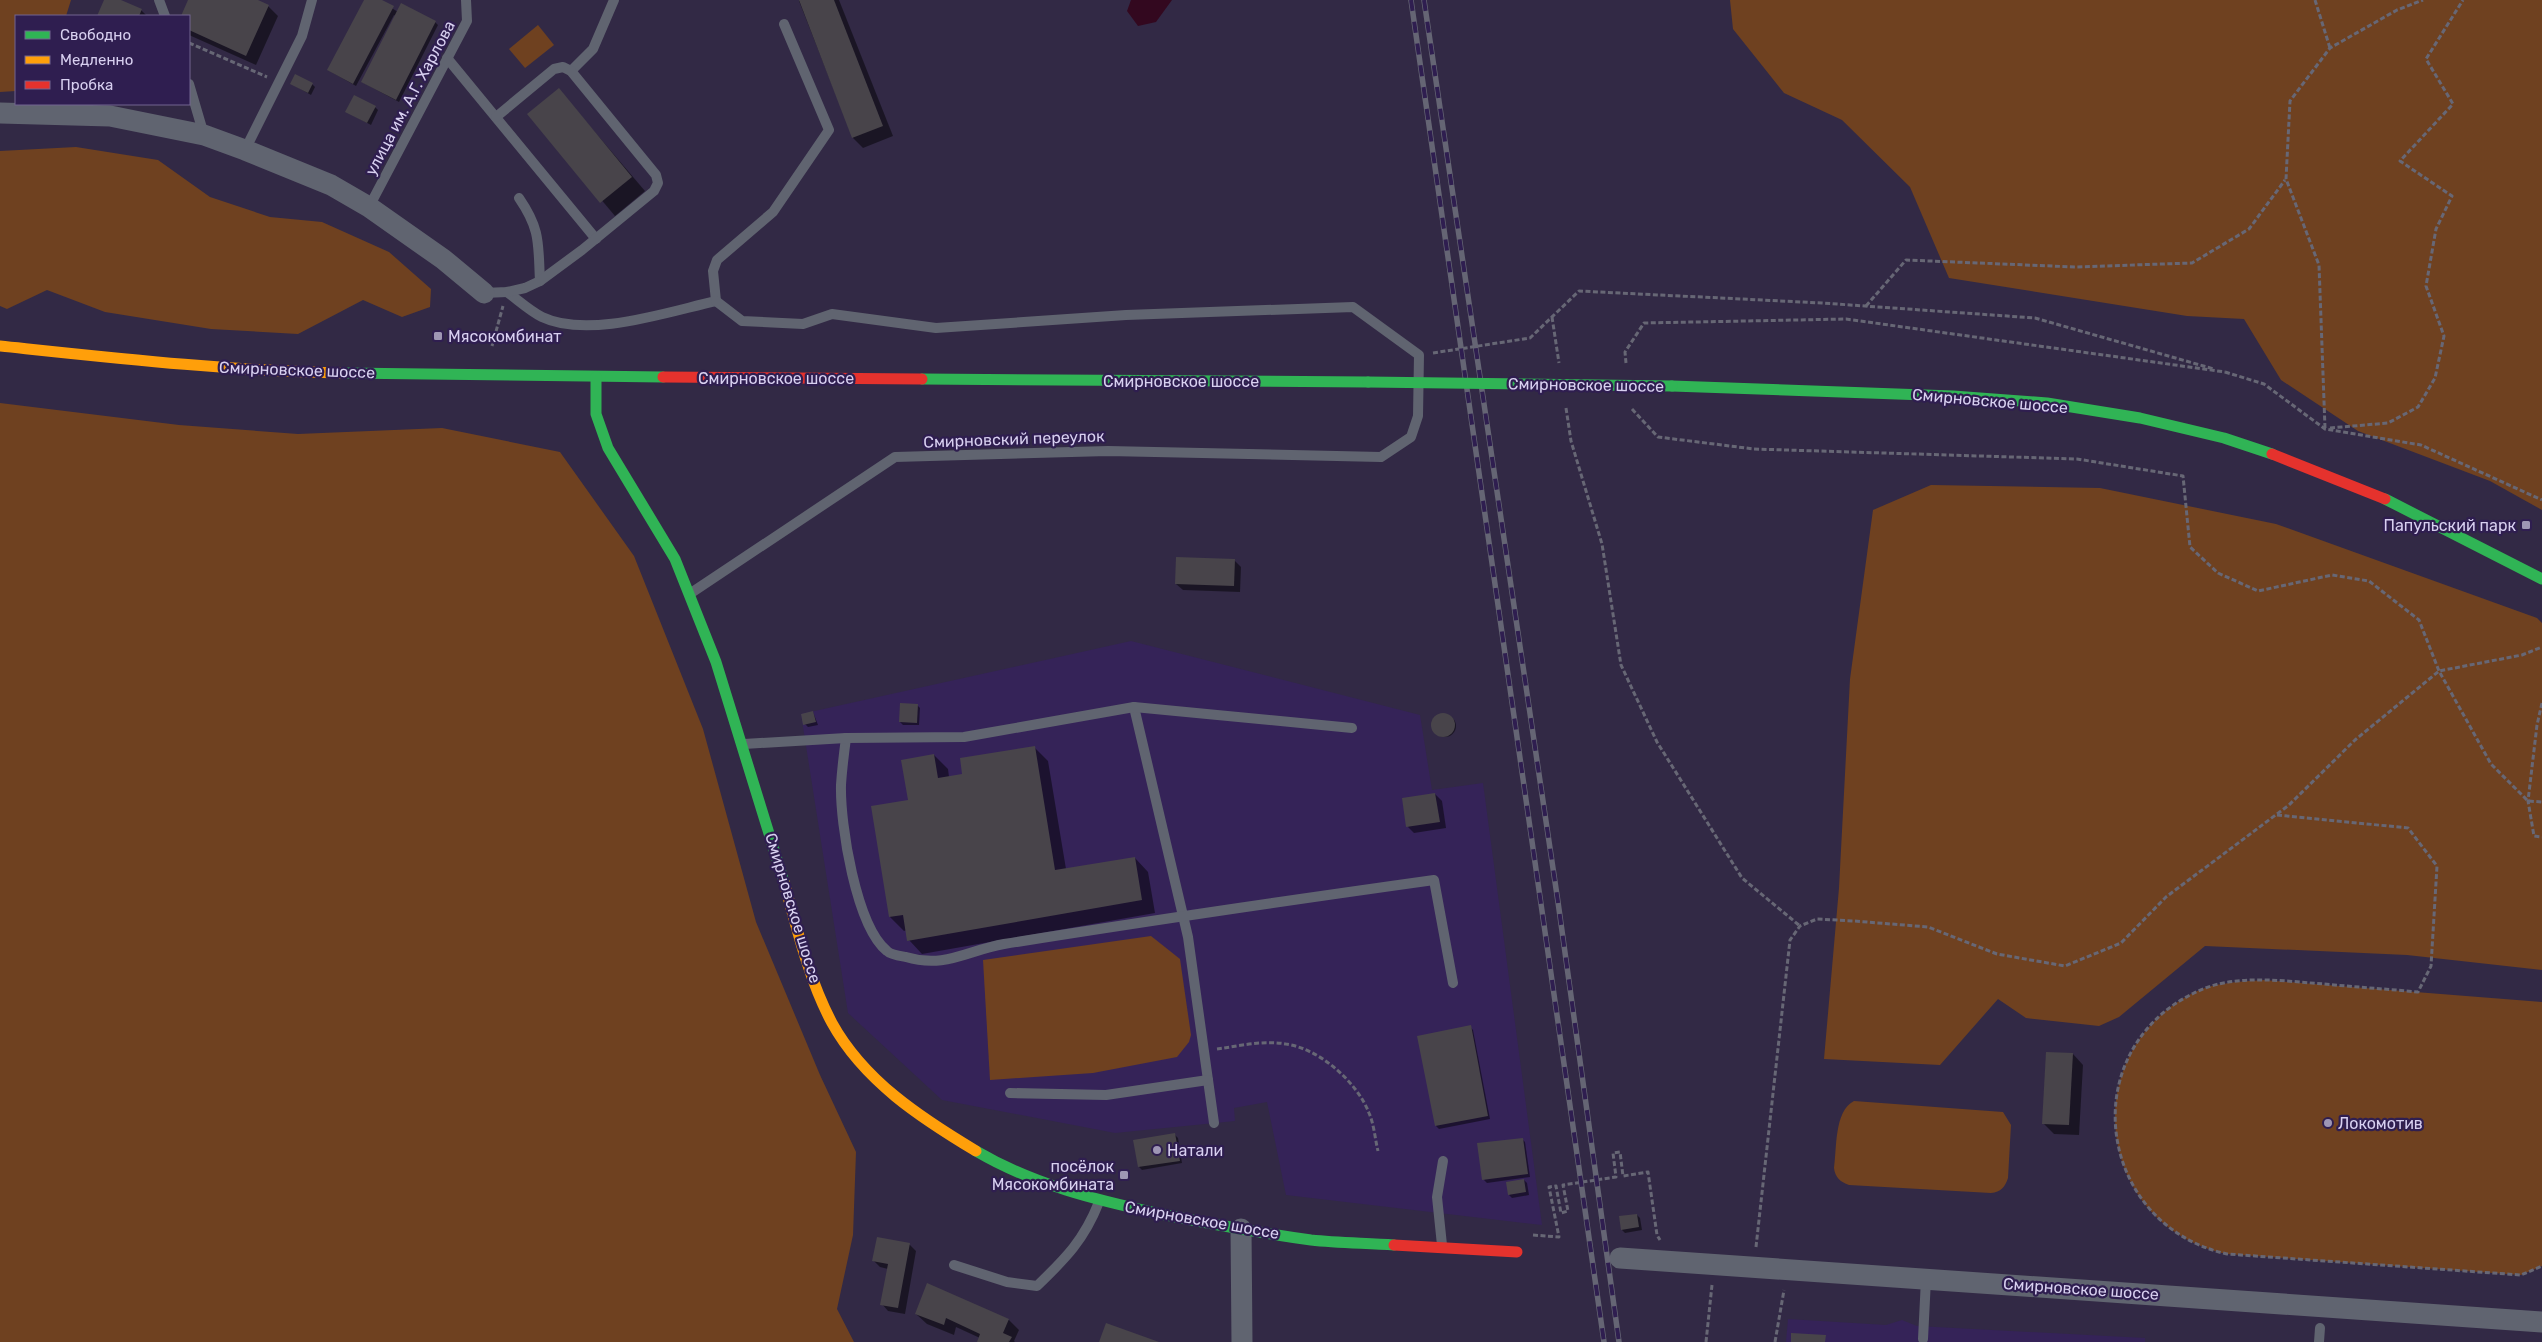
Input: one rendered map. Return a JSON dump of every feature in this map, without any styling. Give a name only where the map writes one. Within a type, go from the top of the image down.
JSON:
[{"type":"main road","name":"Смирновское шоссе","points":[[0,346],[148,362],[281,372],[596,377],[1672,386],[1953,396],[2047,403],[2140,418],[2224,438],[2297,462],[2381,497],[2542,578]]},
{"type":"main road","name":"Смирновское шоссе","points":[[596,377],[596,414],[608,448],[674,559],[716,662],[743,744],[798,936],[820,996],[834,1024],[859,1061],[889,1092],[928,1122],[971,1150],[1028,1178],[1099,1201],[1241,1229],[1312,1240],[1442,1246],[1516,1252]]},
{"type":"street","points":[[0,113],[109,110],[204,135],[246,150],[330,185],[369,207],[443,259],[484,293]]},
{"type":"street","points":[[1241,1229],[1242,1342]]},
{"type":"street","name":"Смирновское шоссе","points":[[1620,1258],[2542,1322]]},
{"type":"lane","points":[[159,0],[165,15]]},
{"type":"lane","points":[[246,150],[302,36],[312,0]]},
{"type":"lane","name":"улица им. А.Г. Харлова","points":[[369,207],[467,22],[466,0]]},
{"type":"lane","points":[[570,71],[593,49],[614,0]]},
{"type":"lane","points":[[784,24],[828,130],[773,212],[717,260],[713,271],[716,301],[742,321],[803,324],[832,314],[936,328],[1126,315],[1353,307],[1419,355]]},
{"type":"lane","points":[[447,58],[596,239]]},
{"type":"lane","points":[[484,293],[507,292],[525,288],[540,281],[596,239],[654,191],[658,183],[656,175],[570,71],[563,67],[554,69],[496,117]]},
{"type":"lane","points":[[190,87],[204,135]]},
{"type":"lane","points":[[519,198],[532,217],[538,234],[540,281]]},
{"type":"lane","points":[[507,292],[542,317],[579,325],[614,324],[716,301]]},
{"type":"lane","name":"Смирновский переулок","points":[[689,594],[895,457],[1108,451],[1381,457],[1411,437],[1418,416],[1419,355]]},
{"type":"lane","points":[[743,744],[846,738],[964,737],[1134,708],[1352,728]]},
{"type":"lane","points":[[1134,708],[1183,915],[1214,1123]]},
{"type":"lane","points":[[846,738],[841,785],[842,810],[854,880],[869,929],[888,952],[921,962],[960,958],[994,946],[1183,915],[1434,880],[1453,983]]},
{"type":"lane","points":[[1010,1093],[1106,1095],[1208,1080]]},
{"type":"lane","points":[[1442,1246],[1437,1197],[1443,1161]]},
{"type":"lane","points":[[954,1265],[1007,1282],[1037,1286],[1070,1254],[1089,1226],[1099,1201]]},
{"type":"lane","points":[[1923,1339],[1926,1279]]},
{"type":"lane","points":[[2319,1342],[2320,1328]]},
{"type":"path","points":[[2315,0],[2330,48]]},
{"type":"path","points":[[2325,429],[2319,265],[2286,179],[2290,102],[2330,48],[2397,10],[2423,0]]},
{"type":"path","points":[[2325,429],[2388,424],[2418,407],[2436,378],[2444,336],[2426,286],[2436,229],[2452,196],[2400,161],[2453,104],[2426,59],[2463,0]]},
{"type":"path","points":[[190,42],[279,83]]},
{"type":"path","points":[[1866,306],[1906,260],[2075,267],[2192,263],[2249,229],[2286,179]]},
{"type":"path","points":[[1419,355],[1530,338],[1579,291],[1866,306],[2035,318],[2264,384],[2325,429],[2421,445],[2542,500]]},
{"type":"path","points":[[492,346],[507,292]]},
{"type":"path","points":[[1552,317],[1559,364]]},
{"type":"path","points":[[1627,371],[1625,352],[1644,323],[1846,319],[2225,372]]},
{"type":"path","points":[[1631,400],[1632,410],[1658,437],[1754,449],[2077,459],[2183,476],[2190,547],[2218,573],[2258,591],[2332,575],[2369,581],[2419,620],[2439,671],[2491,764],[2528,801],[2542,802]]},
{"type":"path","points":[[1565,402],[1571,440],[1602,544],[1621,665],[1657,742],[1742,878],[1800,926]]},
{"type":"path","points":[[1753,1267],[1790,940],[1800,926],[1818,919],[1928,928],[1997,954],[2065,966],[2121,943],[2166,897],[2289,805],[2355,740],[2439,671],[2522,654],[2542,647]]},
{"type":"path","points":[[2542,703],[2528,801],[2534,836],[2542,837]]},
{"type":"path","points":[[2276,814],[2408,828],[2437,866],[2431,966],[2418,992],[2264,980],[2220,983],[2195,992],[2171,1006],[2152,1022],[2134,1046],[2118,1086],[2115,1128],[2118,1152],[2132,1186],[2142,1201],[2168,1228],[2202,1247],[2226,1254],[2521,1274],[2542,1266]]},
{"type":"path","points":[[1204,1051],[1261,1043],[1287,1044],[1318,1057],[1346,1076],[1370,1113],[1378,1151]]},
{"type":"path","points":[[1530,1234],[1558,1237],[1549,1187],[1556,1186],[1561,1213],[1568,1211],[1563,1185],[1616,1176],[1613,1153],[1620,1152],[1623,1176],[1648,1172],[1657,1235],[1663,1245]]},
{"type":"path","points":[[1706,1342],[1713,1264]]},
{"type":"path","points":[[1775,1342],[1788,1270]]},
{"type":"shaded area","points":[[0,0],[71,0],[66,15],[15,15],[15,91],[0,92]]},
{"type":"shaded area","points":[[1131,0],[1172,0],[1156,22],[1138,26],[1127,11]]},
{"type":"shaded area","points":[[1730,0],[2542,0],[2542,510],[2490,481],[2358,431],[2281,380],[2244,319],[2187,316],[1949,278],[1910,187],[1842,120],[1784,93],[1733,29]]},
{"type":"shaded area","points":[[538,25],[554,45],[525,68],[509,49]]},
{"type":"shaded area","points":[[76,147],[158,160],[210,197],[270,217],[322,222],[389,252],[431,289],[430,307],[402,317],[363,300],[298,334],[211,329],[105,312],[47,290],[7,309],[0,306],[0,151]]},
{"type":"shaded area","points":[[0,403],[179,425],[298,434],[442,428],[560,452],[634,556],[703,729],[756,922],[820,1075],[856,1152],[853,1235],[837,1309],[854,1342],[0,1342]]},
{"type":"shaded area","points":[[1931,485],[2100,488],[2276,524],[2537,618],[2542,623],[2542,970],[2407,955],[2205,946],[2119,1017],[2099,1026],[2026,1018],[1998,999],[1940,1065],[1824,1059],[1839,888],[1850,679],[1873,510]]},
{"type":"shaded area","points":[[1131,641],[1420,715],[1432,790],[1483,783],[1542,1225],[1286,1195],[1267,1102],[1234,1108],[1235,1121],[1115,1133],[942,1100],[848,1013],[801,714]]},
{"type":"shaded area","points":[[1151,936],[1180,959],[1191,1035],[1189,1042],[1177,1057],[1093,1073],[990,1080],[983,960]]},
{"type":"shaded area","name":"Локомотив","points":[[2264,980],[2542,1002],[2542,1266],[2521,1275],[2227,1254],[2183,1237],[2150,1210],[2127,1175],[2116,1136],[2117,1095],[2130,1055],[2155,1021],[2193,993],[2219,985]]},
{"type":"shaded area","points":[[1854,1101],[2003,1112],[2011,1125],[2008,1178],[2005,1184],[2000,1190],[1991,1193],[1849,1185],[1843,1182],[1837,1177],[1834,1168],[1838,1131],[1843,1113]]},
{"type":"shaded area","points":[[1788,1319],[1886,1325],[1902,1320],[1917,1326],[2145,1338],[2145,1342],[1786,1342]]},
{"type":"building","points":[[104,0],[121,0],[142,9],[139,15],[97,15]]},
{"type":"building","points":[[188,0],[258,0],[269,5],[246,56],[190,30],[190,15],[181,15]]},
{"type":"building","points":[[364,0],[382,0],[394,6],[353,84],[327,70]]},
{"type":"building","points":[[799,0],[834,0],[883,126],[852,138]]},
{"type":"building","points":[[401,3],[436,21],[396,100],[361,82]]},
{"type":"building","points":[[295,74],[313,83],[308,93],[290,84]]},
{"type":"building","points":[[559,88],[632,177],[600,203],[527,114]]},
{"type":"building","points":[[354,95],[376,106],[367,123],[345,112]]},
{"type":"building","points":[[1176,557],[1235,559],[1234,586],[1175,584]]},
{"type":"building","points":[[900,703],[918,704],[917,723],[899,722]]},
{"type":"building","points":[[813,711],[816,722],[803,725],[801,714]]},
{"type":"building","points":[[1443,713],[1451,717],[1455,725],[1451,733],[1443,737],[1435,733],[1431,725],[1435,717]]},
{"type":"building","points":[[1035,746],[1055,870],[1135,857],[1142,900],[907,941],[903,915],[889,917],[871,806],[908,800],[901,760],[934,754],[938,778],[962,774],[960,758]]},
{"type":"building","points":[[1435,793],[1440,822],[1406,827],[1402,798]]},
{"type":"building","points":[[1471,1025],[1488,1116],[1435,1126],[1417,1036]]},
{"type":"building","points":[[2046,1052],[2073,1053],[2069,1125],[2042,1124]]},
{"type":"building","name":"Натали","points":[[1175,1133],[1180,1161],[1138,1167],[1133,1140]]},
{"type":"building","points":[[1523,1138],[1528,1174],[1482,1180],[1477,1143]]},
{"type":"building","points":[[1524,1179],[1526,1192],[1508,1195],[1506,1182]]},
{"type":"building","points":[[1637,1214],[1639,1227],[1621,1230],[1619,1216]]},
{"type":"building","points":[[877,1237],[910,1243],[898,1308],[880,1305],[888,1264],[872,1261]]},
{"type":"building","points":[[927,1283],[1009,1319],[1003,1333],[1012,1337],[1009,1342],[977,1342],[980,1334],[946,1318],[944,1325],[915,1314]]},
{"type":"building","points":[[1106,1323],[1159,1342],[1099,1342]]},
{"type":"building","points":[[1791,1333],[1826,1335],[1825,1342],[1791,1342]]},
{"type":"railway","points":[[1411,0],[1604,1342]]},
{"type":"railway","points":[[1424,0],[1558,902],[1619,1342]]},
{"type":"traffic: fast","points":[[344,373],[663,377]]},
{"type":"traffic: fast","points":[[596,377],[596,414],[608,448],[675,559],[716,662],[784,882]]},
{"type":"traffic: fast","points":[[922,379],[1368,382]]},
{"type":"traffic: fast","points":[[1368,382],[1672,386]]},
{"type":"traffic: fast","points":[[1672,386],[1953,396],[2047,403],[2140,418],[2224,438],[2272,454]]},
{"type":"traffic: fast","points":[[2385,499],[2542,579]]},
{"type":"traffic: fast","points":[[976,1151],[998,1163],[1043,1182],[1089,1197],[1137,1209],[1217,1225],[1311,1240],[1394,1245]]},
{"type":"traffic: slow","points":[[0,346],[215,367],[344,373]]},
{"type":"traffic: slow","points":[[784,882],[804,954],[817,989],[832,1023],[845,1044],[860,1063],[895,1096],[935,1125],[976,1151]]},
{"type":"traffic: jam","points":[[663,377],[922,379]]},
{"type":"traffic: jam","points":[[2272,454],[2385,499]]},
{"type":"traffic: jam","points":[[1394,1245],[1517,1252]]},
{"type":"place","name":"Мясокомбинат","points":[[438,336]]},
{"type":"place","name":"Папульский парк","points":[[2526,525]]},
{"type":"place","name":"Локомотив","points":[[2328,1123]]},
{"type":"place","name":"Натали","points":[[1157,1150]]},
{"type":"place","name":"посёлок Мясокомбината","points":[[1124,1175]]}]
